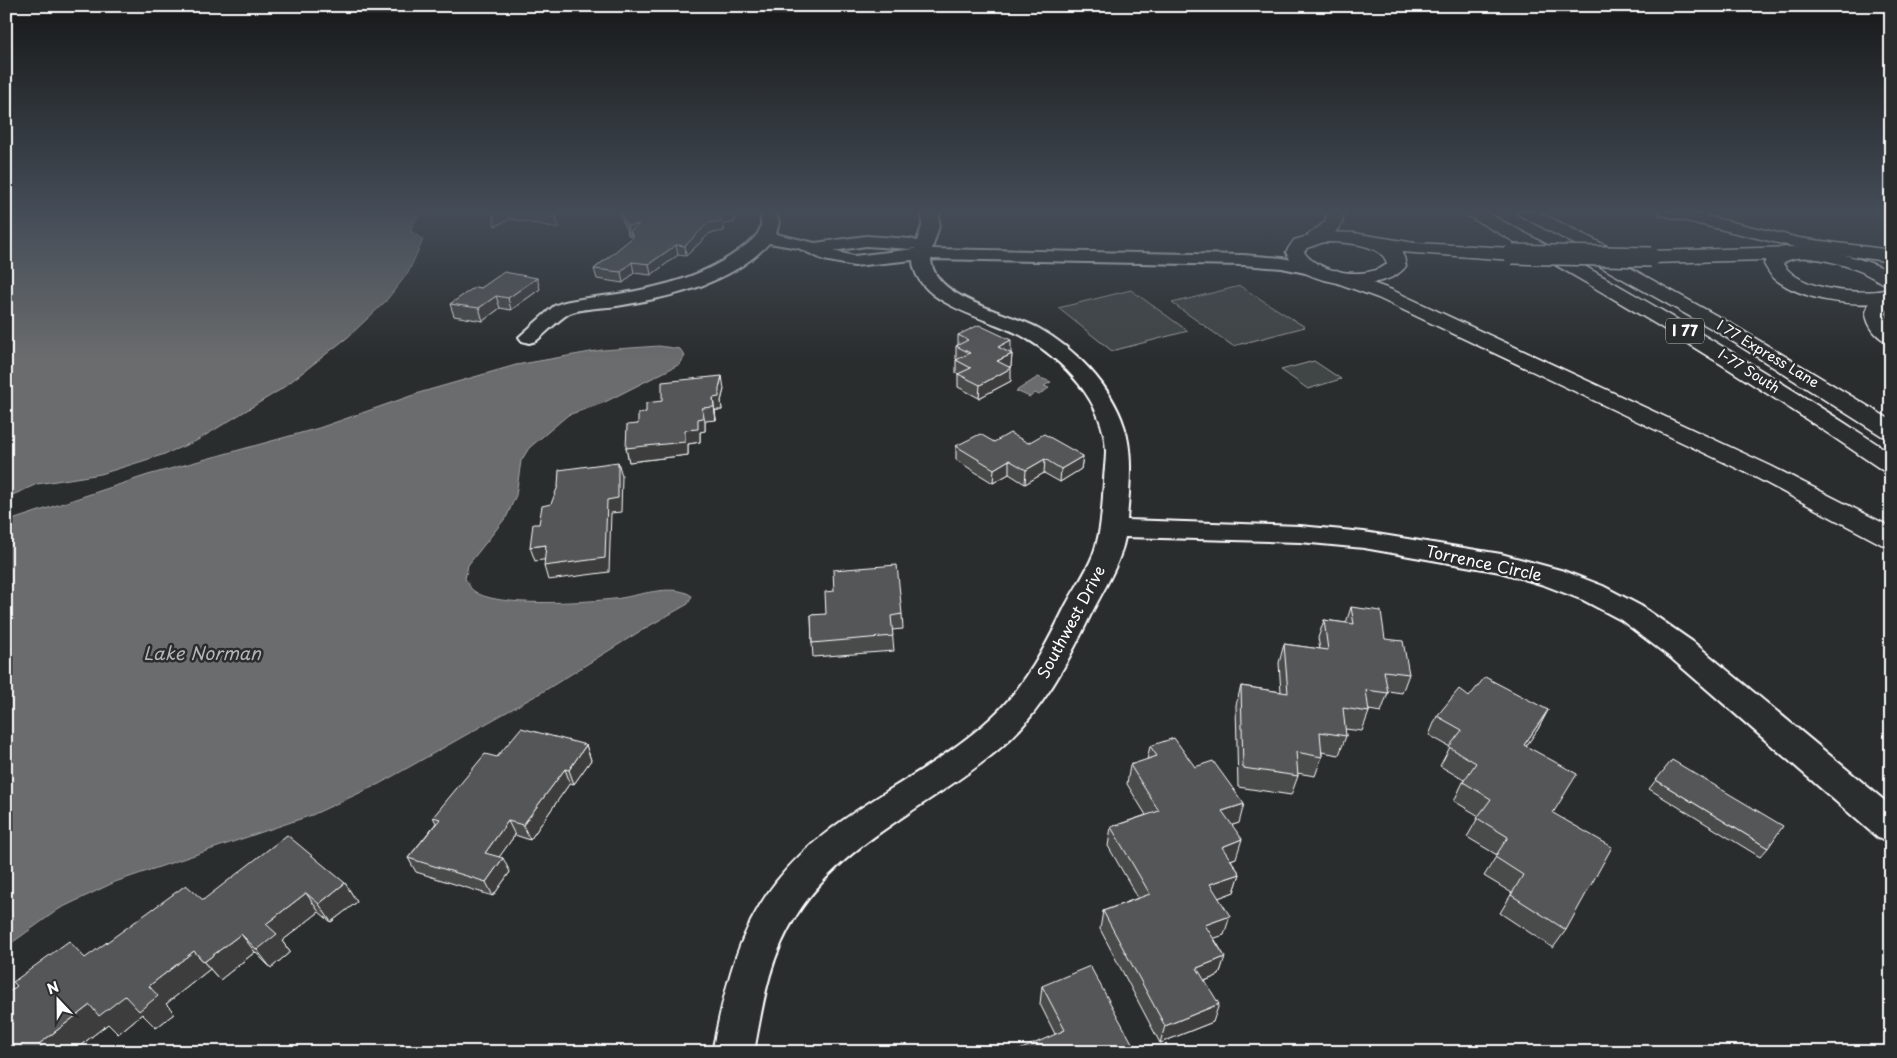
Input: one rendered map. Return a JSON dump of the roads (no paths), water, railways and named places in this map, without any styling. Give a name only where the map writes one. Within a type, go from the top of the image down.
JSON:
[{"type":"main road","points":[[1299,260],[1326,273],[1385,294],[1704,443],[1822,501],[1891,538]]},
{"type":"main road","points":[[1389,274],[1397,266],[1396,260]]},
{"type":"main road","points":[[1326,273],[1360,279],[1389,274],[1420,263],[1434,260]]},
{"type":"main road","name":"I-77 South","points":[[1563,260],[1686,332],[1802,405],[1891,465]]},
{"type":"main road","name":"I 77 Express Lane","points":[[1580,260],[1702,330],[1891,450]]},
{"type":"main road","name":"I 77 Express Lane","points":[[1602,260],[1723,327],[1891,431]]},
{"type":"main road","name":"I 77","points":[[1618,260],[1729,320],[1891,418]]},
{"type":"main road","points":[[1690,260],[1757,273],[1807,288],[1850,298],[1889,291]]},
{"type":"main road","points":[[1776,260],[1773,264],[1774,269],[1807,288]]},
{"type":"main road","points":[[1845,260],[1869,268],[1889,291]]},
{"type":"main road","points":[[1847,260],[1891,266]]},
{"type":"main road","points":[[1889,291],[1876,307],[1876,317],[1891,337]]},
{"type":"street","points":[[529,337],[561,310],[568,307],[685,286],[719,273],[737,260]]},
{"type":"street","name":"Southwest Drive","points":[[733,1052],[749,975],[766,933],[790,894],[822,857],[850,833],[988,740],[1018,711],[1046,673],[1106,557],[1114,528],[1118,447],[1114,424],[1094,388],[1068,361],[1033,334],[1016,324],[959,302],[943,293],[925,275],[922,260]]},
{"type":"street","points":[[1247,260],[1282,263],[1326,273]]},
{"type":"street","name":"Torrence Circle","points":[[1114,528],[1300,534],[1364,540],[1501,563],[1554,578],[1593,593],[1631,614],[1682,650],[1891,827]]},
{"type":"water","points":[[6,260],[414,260],[408,273],[385,302],[348,337],[280,390],[196,441],[162,455],[101,474],[37,484],[6,498]]},
{"type":"water","name":"Lake Norman","points":[[659,346],[680,349],[685,356],[680,364],[603,403],[568,415],[529,448],[521,461],[516,495],[507,516],[468,565],[465,579],[474,591],[500,600],[520,602],[583,601],[623,598],[664,590],[674,590],[692,596],[688,604],[642,630],[544,691],[379,784],[312,815],[115,882],[59,909],[6,947],[6,522],[148,475],[319,428],[422,392],[516,365],[602,350]]},
{"type":"water","points":[[1038,377],[1051,382],[1044,386],[1049,388],[1039,395],[1035,393],[1030,397],[1016,391]]}]
